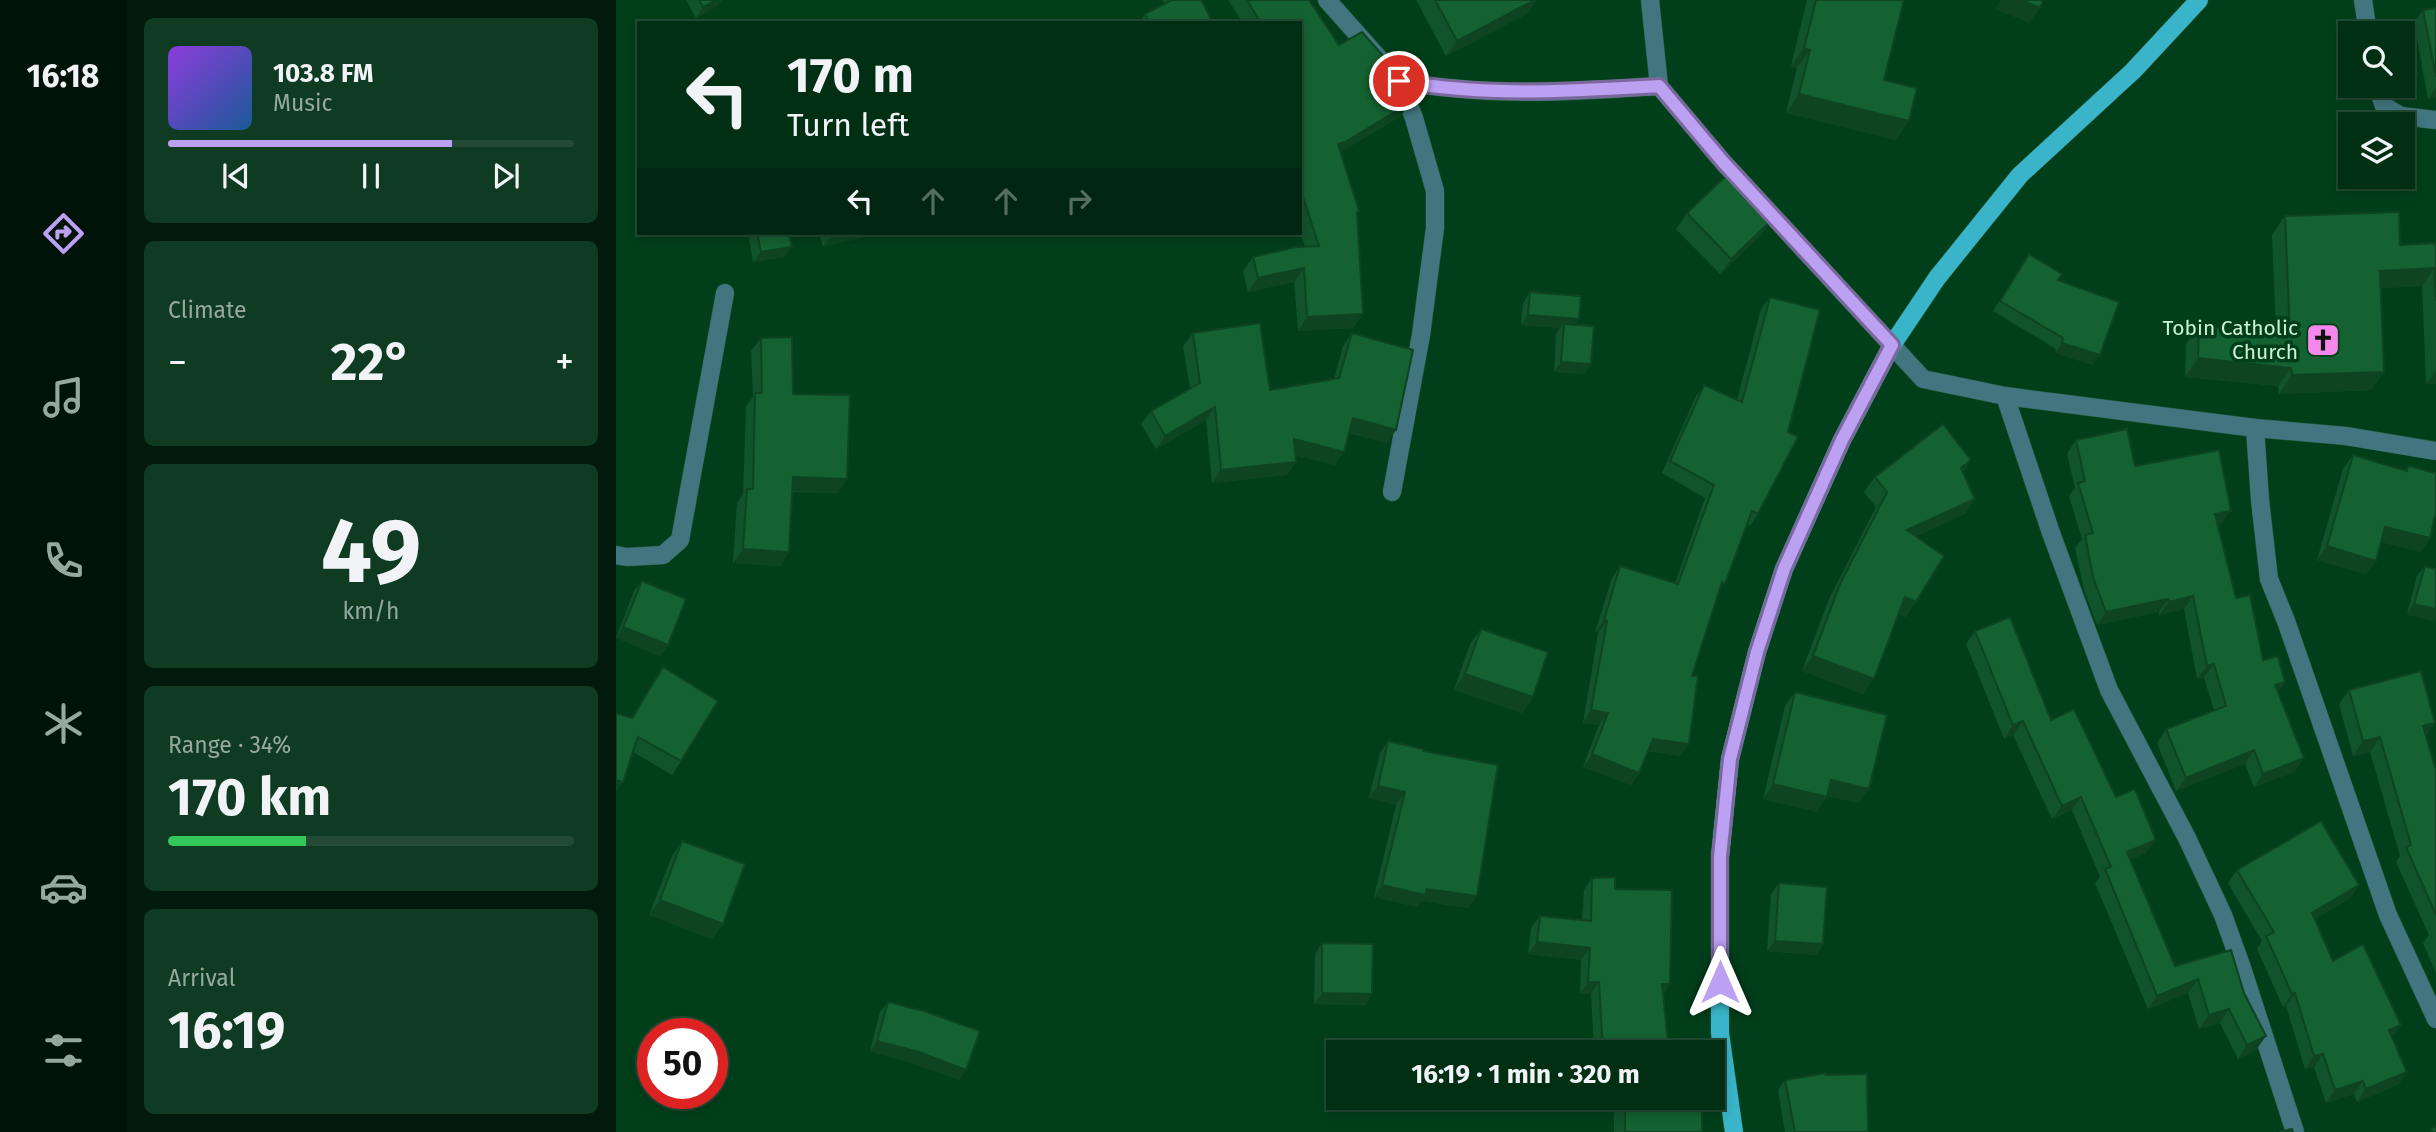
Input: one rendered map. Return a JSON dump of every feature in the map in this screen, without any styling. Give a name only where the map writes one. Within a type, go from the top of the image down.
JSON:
[{"type":"main road","points":[[1734,1132],[1720,1032],[1720,857],[1730,759],[1757,652],[1784,569],[1842,440],[1892,345],[1937,278],[2020,175],[2133,71],[2199,0]]},
{"type":"street","points":[[1327,0],[1399,81],[1414,118],[1435,191],[1435,228],[1421,335],[1392,492]]},
{"type":"street","points":[[1650,0],[1659,86],[1723,162],[1923,379],[2005,396],[2255,428],[2346,436],[2436,451]]},
{"type":"street","points":[[2363,0],[2366,21]]},
{"type":"street","points":[[1399,81],[1478,92],[1568,92],[1659,86]]},
{"type":"street","points":[[2382,98],[2384,106],[2402,116],[2436,120]]},
{"type":"street","points":[[616,555],[663,555],[680,540],[725,293]]},
{"type":"street","points":[[2005,396],[2051,533],[2109,690],[2187,838],[2223,915],[2295,1132]]},
{"type":"street","points":[[2255,428],[2269,579],[2388,915],[2436,1019]]},
{"type":"building","points":[[699,0],[717,0],[703,7]]},
{"type":"building","points":[[1172,0],[1201,0],[1212,21],[1148,21],[1145,14]]},
{"type":"building","points":[[1247,0],[1309,0],[1339,45],[1362,32],[1386,59],[1411,102],[1338,144],[1359,211],[1363,314],[1307,317],[1304,268],[1258,278],[1253,257],[1296,247],[1319,246],[1302,194],[1302,21],[1260,21]]},
{"type":"building","points":[[1435,0],[1535,0],[1457,41]]},
{"type":"building","points":[[1816,0],[1904,0],[1884,80],[1917,88],[1909,121],[1799,94],[1810,50],[1804,48]]},
{"type":"building","points":[[2022,0],[2043,0],[2040,8]]},
{"type":"building","points":[[2436,8],[2436,77],[2423,10]]},
{"type":"building","points":[[1729,173],[1773,219],[1731,259],[1687,213]]},
{"type":"building","name":"Tobin Catholic Church","points":[[2399,212],[2400,245],[2436,243],[2436,301],[2434,268],[2380,271],[2384,372],[2292,375],[2291,368],[2198,358],[2199,325],[2290,335],[2285,216]]},
{"type":"building","points":[[757,235],[789,235],[792,247],[761,252]]},
{"type":"building","points":[[2029,254],[2062,274],[2058,280],[2119,302],[2100,355],[2062,343],[2063,338],[2000,301]]},
{"type":"building","points":[[1530,292],[1581,296],[1579,319],[1528,315]]},
{"type":"building","points":[[1770,297],[1820,310],[1788,432],[1798,437],[1758,514],[1752,511],[1725,584],[1722,582],[1692,676],[1698,676],[1689,744],[1653,739],[1639,773],[1592,754],[1608,713],[1591,710],[1607,621],[1604,620],[1620,566],[1678,584],[1714,485],[1670,461],[1704,385],[1742,402]]},
{"type":"building","points":[[1260,323],[1270,390],[1339,378],[1352,333],[1413,350],[1396,430],[1353,418],[1344,452],[1294,439],[1296,462],[1221,470],[1215,407],[1165,436],[1151,411],[1200,383],[1193,333]]},
{"type":"building","points":[[1564,324],[1594,326],[1591,364],[1561,362]]},
{"type":"building","points":[[792,337],[793,394],[850,395],[847,479],[793,477],[789,552],[743,549],[747,489],[753,489],[755,393],[762,393],[761,338]]},
{"type":"building","points":[[1943,424],[1971,460],[1961,468],[1975,499],[1907,530],[1944,556],[1916,602],[1905,597],[1874,679],[1813,656],[1840,584],[1887,492],[1875,477]]},
{"type":"building","points":[[2127,429],[2135,466],[2219,450],[2231,511],[2215,514],[2236,598],[2250,595],[2263,660],[2278,656],[2285,682],[2275,685],[2304,758],[2263,774],[2254,750],[2186,778],[2166,729],[2226,706],[2214,664],[2207,666],[2193,596],[2106,612],[2093,577],[2085,535],[2093,533],[2078,483],[2085,481],[2076,440]]},
{"type":"building","points":[[2353,455],[2407,471],[2408,466],[2436,473],[2436,512],[2430,538],[2385,527],[2376,561],[2327,546]]},
{"type":"building","points":[[2425,566],[2436,569],[2436,609],[2414,604]]},
{"type":"building","points":[[642,581],[686,599],[668,645],[623,627]]},
{"type":"building","points":[[2010,617],[2051,720],[2074,709],[2116,797],[2135,789],[2156,840],[2127,852],[2175,966],[2231,950],[2244,993],[2266,1036],[2247,1045],[2229,1009],[2209,1015],[2198,979],[2157,996],[2105,869],[2111,867],[2081,797],[2062,806],[2023,721],[2013,725],[1975,631]]},
{"type":"building","points":[[1481,629],[1548,652],[1533,697],[1465,674]]},
{"type":"building","points":[[663,667],[718,701],[681,761],[638,737],[623,782],[616,780],[616,713],[632,718]]},
{"type":"building","points":[[2421,671],[2435,723],[2423,726],[2436,770],[2436,915],[2406,847],[2411,845],[2380,737],[2363,741],[2349,690]]},
{"type":"building","points":[[1795,692],[1887,715],[1869,789],[1831,780],[1827,797],[1773,784]]},
{"type":"building","points":[[1388,741],[1423,751],[1498,765],[1477,896],[1427,889],[1425,895],[1382,885],[1405,792],[1378,786]]},
{"type":"building","points":[[2321,821],[2359,885],[2312,913],[2333,961],[2363,944],[2401,1025],[2389,1030],[2407,1072],[2366,1089],[2363,1081],[2335,1090],[2323,1054],[2314,1056],[2295,993],[2292,994],[2266,936],[2274,932],[2237,870]]},
{"type":"building","points":[[682,841],[745,864],[723,924],[660,900]]},
{"type":"building","points":[[1615,877],[1615,889],[1672,890],[1670,984],[1662,984],[1668,1040],[1602,1040],[1599,982],[1588,982],[1590,948],[1537,942],[1540,916],[1591,921],[1592,878]]},
{"type":"building","points":[[1779,883],[1827,887],[1823,944],[1775,941]]},
{"type":"building","points":[[1322,943],[1373,944],[1372,994],[1322,993]]},
{"type":"building","points":[[888,1002],[924,1011],[980,1031],[966,1070],[919,1052],[877,1041]]},
{"type":"building","points":[[1826,1073],[1867,1074],[1868,1132],[1795,1132],[1785,1080]]},
{"type":"building","points":[[1625,1110],[1702,1110],[1702,1132],[1625,1132]]},
{"type":"place","name":"Tobin Catholic Church","points":[[2323,340]]},
{"type":"route","points":[[1399,81],[1478,92],[1568,92],[1659,86],[1723,162],[1892,345],[1842,440],[1784,569],[1757,652],[1730,759],[1720,857],[1720,982]]}]
